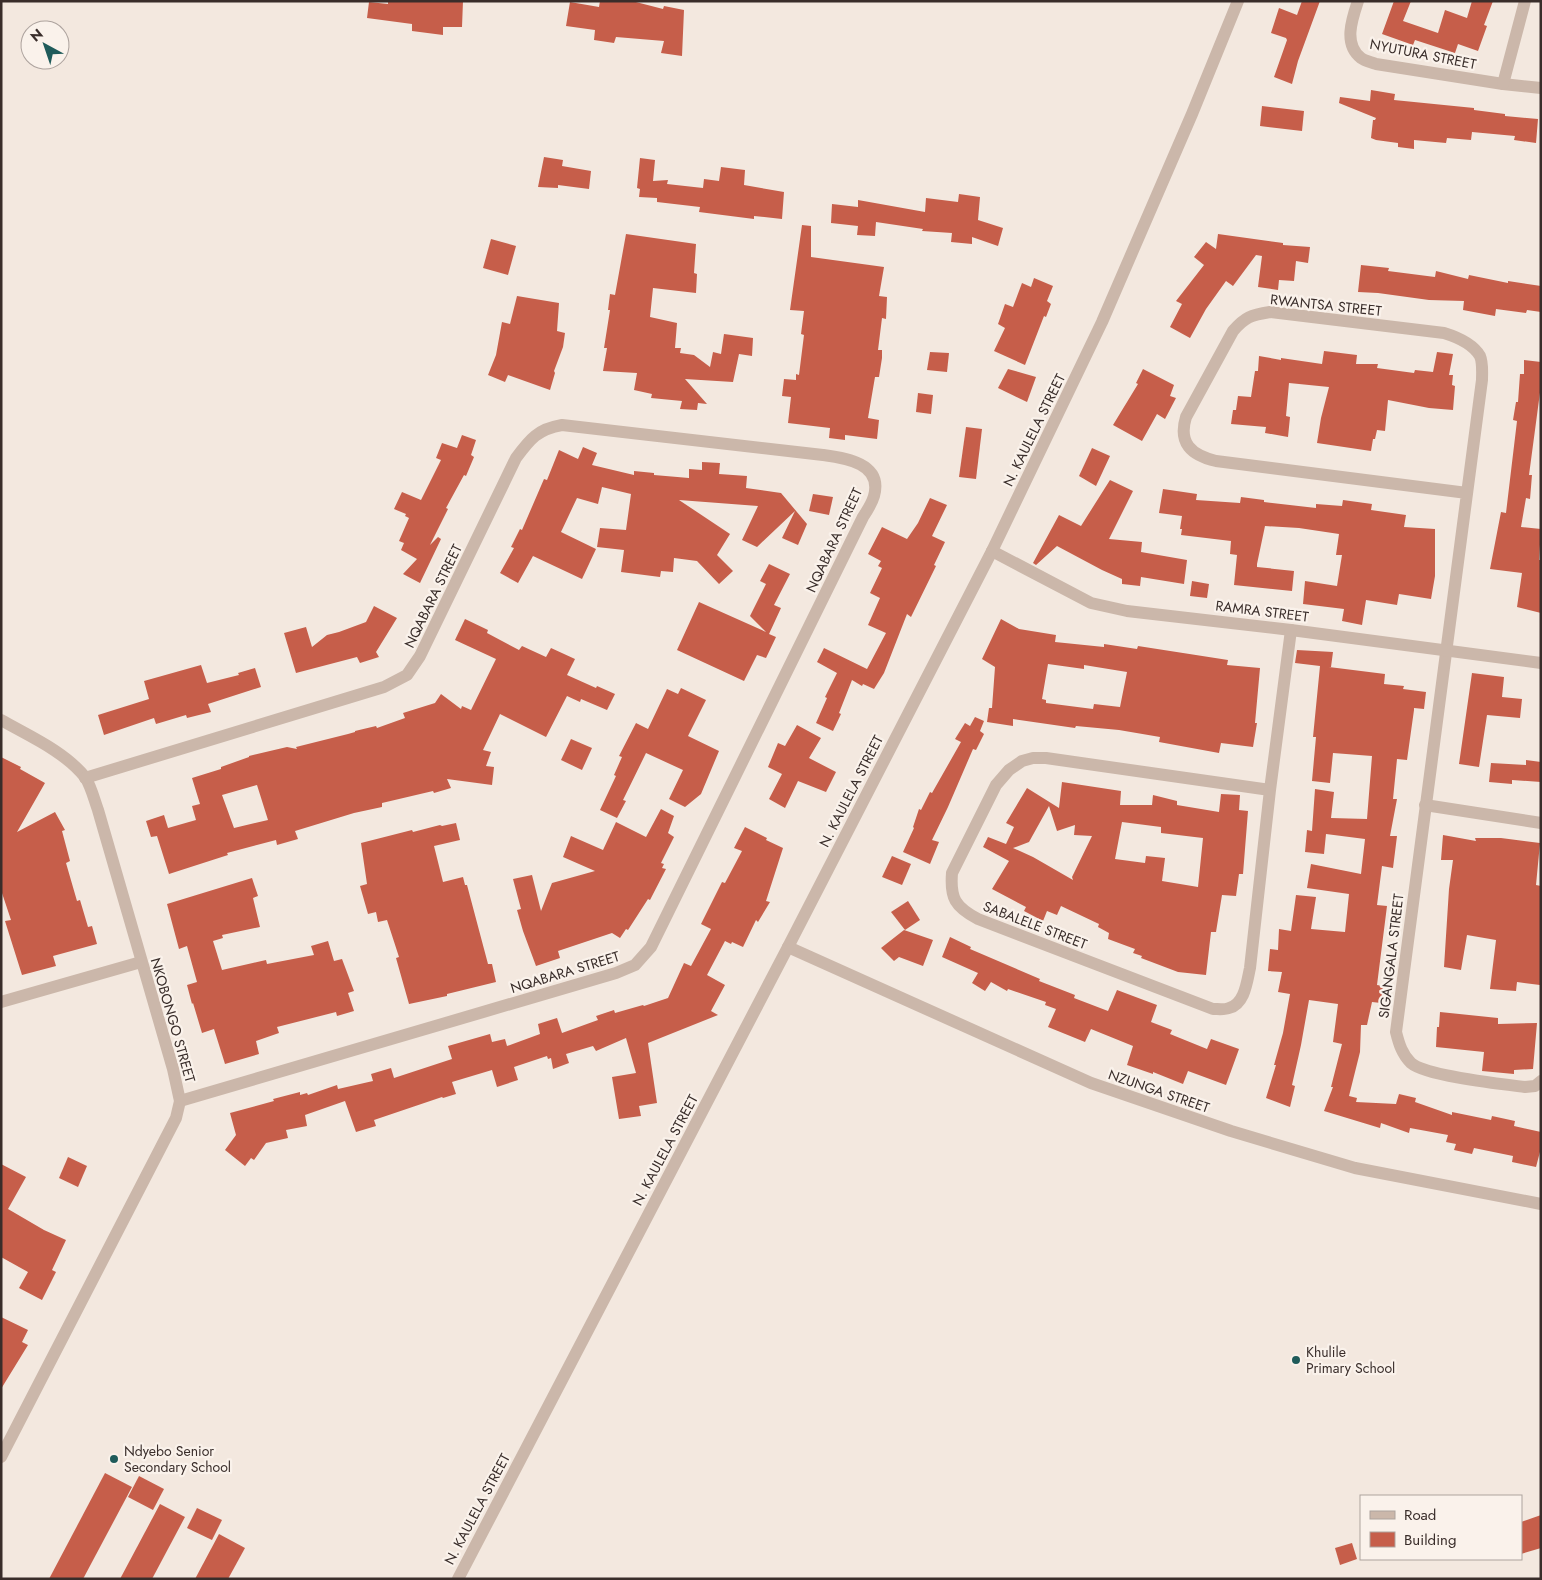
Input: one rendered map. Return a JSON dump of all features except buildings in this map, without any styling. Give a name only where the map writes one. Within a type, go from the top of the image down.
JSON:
[{"type":"street","name":"N. KAULELA STREET","points":[[458,1579],[788,947],[992,551],[1102,322],[1185,131],[1238,1]]},
{"type":"street","name":"NYUTURA STREET","points":[[1358,1],[1351,26],[1350,41],[1353,50],[1362,59],[1376,64],[1503,84],[1541,88]]},
{"type":"street","points":[[1503,84],[1525,1]]},
{"type":"street","name":"RWANTSA STREET","points":[[1447,652],[1482,380],[1480,357],[1469,345],[1456,337],[1444,333],[1270,312],[1253,315],[1243,320],[1233,331],[1186,416],[1182,428],[1183,438],[1195,454],[1205,459],[1466,493]]},
{"type":"street","name":"NQABARA STREET","points":[[86,778],[384,687],[407,675],[420,656],[516,458],[527,442],[540,431],[562,425],[846,458],[863,465],[872,475],[875,486],[874,495],[864,517],[651,947],[635,965],[616,973],[180,1101]]},
{"type":"street","name":"RAMRA STREET","points":[[992,551],[1091,602],[1127,611],[1291,630],[1541,663]]},
{"type":"street","name":"SABALELE STREET","points":[[1270,790],[1046,758],[1033,758],[1022,761],[1009,770],[996,785],[956,864],[952,873],[951,889],[954,900],[964,912],[978,920],[1213,1009],[1229,1008],[1239,1002],[1250,968],[1270,790],[1291,630]]},
{"type":"street","name":"SIGANGALA STREET","points":[[1447,652],[1396,1032],[1400,1048],[1412,1063],[1427,1071],[1525,1087],[1535,1086],[1541,1081]]},
{"type":"street","name":"NKOBONGO STREET","points":[[1,720],[53,750],[70,762],[86,778],[98,810],[180,1101],[176,1118],[1,1457]]},
{"type":"street","points":[[1425,805],[1541,823]]},
{"type":"street","name":"NZUNGA STREET","points":[[788,947],[1091,1083],[1231,1131],[1355,1168],[1541,1204]]},
{"type":"street","points":[[1,1002],[141,962]]},
{"type":"place","name":"Khulile Primary School","points":[[1296,1360]]},
{"type":"place","name":"Ndyebo Senior Secondary School","points":[[114,1459]]}]
